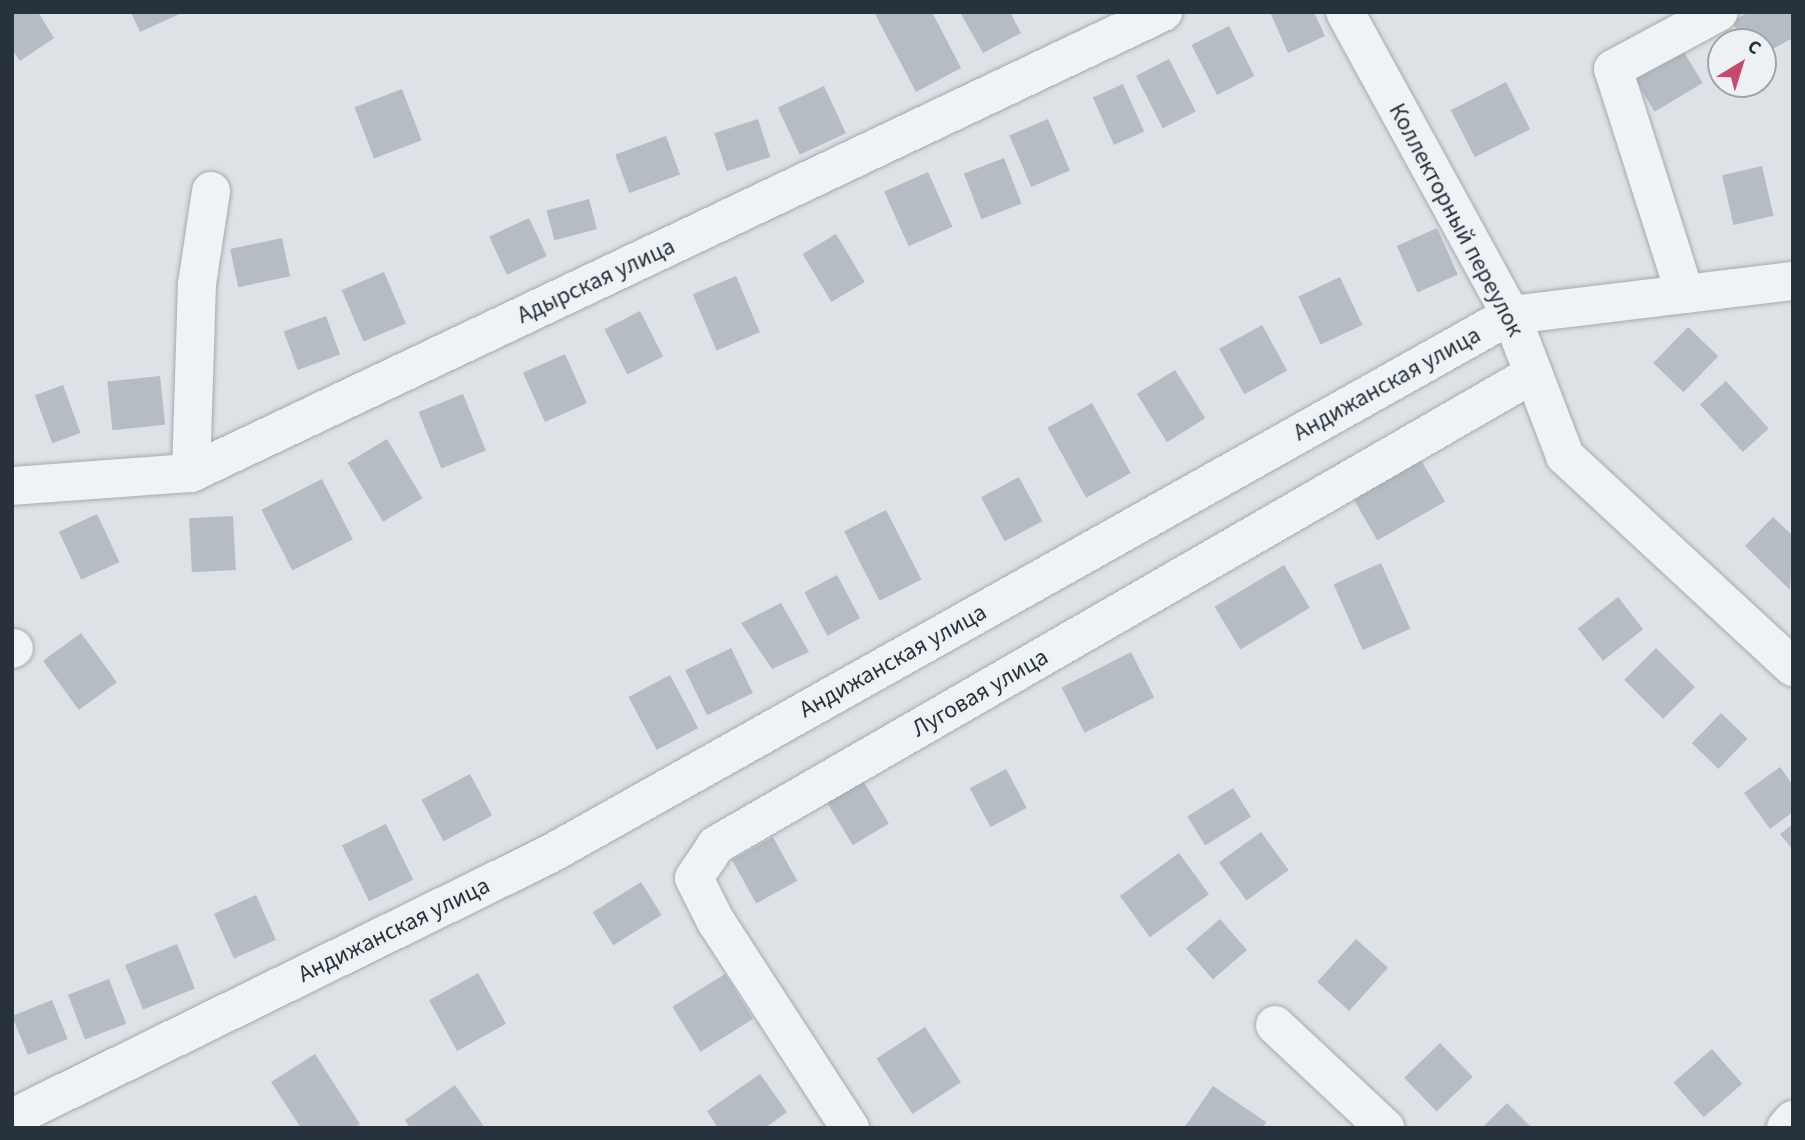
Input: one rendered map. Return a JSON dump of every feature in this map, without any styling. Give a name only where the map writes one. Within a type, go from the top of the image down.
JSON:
[{"type":"street","name":"Адырская улица","points":[[12,486],[191,473],[1163,12]]},
{"type":"street","name":"Коллекторный переулок","points":[[1345,12],[1511,315],[1565,456],[1793,667]]},
{"type":"street","points":[[1685,294],[1613,69],[1719,12]]},
{"type":"street","points":[[191,473],[197,284],[211,191]]},
{"type":"street","name":"Андижанская улица","points":[[12,1118],[550,854],[1511,315],[1793,281]]},
{"type":"street","name":"Луговая улица","points":[[850,1128],[716,922],[694,878],[716,845],[1533,374]]},
{"type":"street","points":[[1275,1025],[1385,1128]]},
{"type":"street","points":[[1786,1128],[1793,1120]]},
{"type":"building","points":[[38,12],[54,38],[20,61],[12,50],[12,13]]},
{"type":"building","points":[[131,12],[184,12],[140,32]]},
{"type":"building","points":[[874,12],[932,12],[961,68],[916,92]]},
{"type":"building","points":[[1010,12],[1021,33],[983,53],[961,14]]},
{"type":"building","points":[[1270,12],[1314,12],[1325,36],[1288,53]]},
{"type":"building","points":[[1749,12],[1793,12],[1793,38],[1777,47],[1777,28],[1736,28],[1732,21]]},
{"type":"building","points":[[1229,26],[1254,76],[1217,95],[1192,45]]},
{"type":"building","points":[[1681,47],[1703,83],[1655,112],[1633,76]]},
{"type":"building","points":[[1169,59],[1196,112],[1163,128],[1136,76]]},
{"type":"building","points":[[1506,82],[1530,129],[1475,157],[1451,110]]},
{"type":"building","points":[[1123,84],[1144,132],[1114,145],[1093,97]]},
{"type":"building","points":[[824,86],[846,133],[800,155],[778,108]]},
{"type":"building","points":[[402,89],[422,140],[374,159],[354,107]]},
{"type":"building","points":[[758,119],[770,157],[727,171],[714,133]]},
{"type":"building","points":[[1048,119],[1070,171],[1031,187],[1009,135]]},
{"type":"building","points":[[666,136],[680,175],[629,193],[615,154]]},
{"type":"building","points":[[1004,158],[1022,204],[981,219],[964,173]]},
{"type":"building","points":[[1762,166],[1773,216],[1734,225],[1722,175]]},
{"type":"building","points":[[928,172],[952,227],[909,246],[884,192]]},
{"type":"building","points":[[589,199],[597,229],[555,240],[546,210]]},
{"type":"building","points":[[529,218],[547,256],[507,275],[489,237]]},
{"type":"building","points":[[1437,228],[1458,275],[1418,292],[1397,246]]},
{"type":"building","points":[[836,234],[865,282],[831,302],[803,254]]},
{"type":"building","points":[[282,238],[290,276],[238,287],[230,249]]},
{"type":"building","points":[[384,272],[406,324],[364,342],[342,290]]},
{"type":"building","points":[[736,276],[760,332],[717,351],[693,294]]},
{"type":"building","points":[[1340,277],[1362,325],[1321,344],[1298,296]]},
{"type":"building","points":[[640,311],[663,356],[628,375],[604,329]]},
{"type":"building","points":[[326,316],[340,355],[298,370],[284,331]]},
{"type":"building","points":[[1262,325],[1287,370],[1244,394],[1219,349]]},
{"type":"building","points":[[1688,327],[1718,356],[1683,392],[1653,363]]},
{"type":"building","points":[[565,354],[587,403],[545,422],[523,373]]},
{"type":"building","points":[[1175,370],[1205,418],[1167,442],[1137,394]]},
{"type":"building","points":[[160,376],[165,425],[112,430],[107,382]]},
{"type":"building","points":[[1726,381],[1769,429],[1743,452],[1700,404]]},
{"type":"building","points":[[63,385],[80,433],[52,443],[35,395]]},
{"type":"building","points":[[463,394],[486,451],[441,469],[418,412]]},
{"type":"building","points":[[1092,403],[1131,473],[1086,498],[1047,428]]},
{"type":"building","points":[[387,439],[423,498],[383,522],[348,463]]},
{"type":"building","points":[[1421,460],[1445,502],[1377,541],[1353,499]]},
{"type":"building","points":[[1019,477],[1042,521],[1005,541],[981,497]]},
{"type":"building","points":[[322,479],[353,540],[292,570],[261,510]]},
{"type":"building","points":[[886,510],[921,579],[880,601],[844,531]]},
{"type":"building","points":[[97,514],[119,562],[81,580],[59,532]]},
{"type":"building","points":[[233,516],[236,570],[192,572],[189,518]]},
{"type":"building","points":[[1773,517],[1793,536],[1790,590],[1745,546]]},
{"type":"building","points":[[1381,563],[1410,629],[1363,650],[1333,584]]},
{"type":"building","points":[[1284,565],[1310,608],[1240,650],[1215,607]]},
{"type":"building","points":[[837,575],[860,618],[827,636],[804,592]]},
{"type":"building","points":[[1618,597],[1643,629],[1603,661],[1578,628]]},
{"type":"building","points":[[781,603],[809,652],[772,669],[741,623]]},
{"type":"building","points":[[81,633],[117,682],[79,710],[43,661]]},
{"type":"building","points":[[731,648],[753,693],[707,715],[685,670]]},
{"type":"building","points":[[1656,648],[1695,687],[1663,719],[1624,680]]},
{"type":"building","points":[[1131,652],[1154,697],[1085,733],[1062,687]]},
{"type":"building","points":[[670,675],[698,728],[657,750],[629,697]]},
{"type":"building","points":[[1721,713],[1748,739],[1718,769],[1692,743]]},
{"type":"building","points":[[1780,767],[1793,785],[1793,812],[1770,829],[1744,793]]},
{"type":"building","points":[[1006,769],[1027,808],[990,827],[970,788]]},
{"type":"building","points":[[470,774],[492,815],[444,841],[421,800]]},
{"type":"building","points":[[862,779],[889,824],[853,845],[826,801]]},
{"type":"building","points":[[1233,788],[1251,817],[1205,845],[1187,817]]},
{"type":"building","points":[[386,824],[413,880],[369,901],[342,845]]},
{"type":"building","points":[[1793,824],[1793,850],[1780,834]]},
{"type":"building","points":[[1261,832],[1289,870],[1247,901],[1219,863]]},
{"type":"building","points":[[773,837],[797,881],[756,904],[732,860]]},
{"type":"building","points":[[1179,853],[1209,894],[1150,937],[1120,896]]},
{"type":"building","points":[[641,882],[662,915],[613,945],[593,912]]},
{"type":"building","points":[[256,895],[276,940],[234,958],[214,914]]},
{"type":"building","points":[[1220,919],[1247,950],[1213,979],[1186,949]]},
{"type":"building","points":[[1356,939],[1388,968],[1349,1011],[1317,982]]},
{"type":"building","points":[[177,944],[195,989],[143,1009],[125,965]]},
{"type":"building","points":[[478,973],[506,1024],[457,1051],[429,1000]]},
{"type":"building","points":[[725,974],[753,1019],[701,1052],[672,1007]]},
{"type":"building","points":[[109,979],[126,1024],[85,1040],[68,995]]},
{"type":"building","points":[[52,1000],[68,1039],[28,1055],[12,1016]]},
{"type":"building","points":[[925,1027],[961,1082],[912,1114],[876,1059]]},
{"type":"building","points":[[1440,1043],[1473,1077],[1437,1112],[1404,1078]]},
{"type":"building","points":[[1712,1049],[1742,1084],[1704,1117],[1674,1082]]},
{"type":"building","points":[[315,1054],[360,1124],[353,1128],[301,1128],[271,1082]]},
{"type":"building","points":[[760,1074],[787,1112],[765,1128],[718,1128],[707,1111]]},
{"type":"building","points":[[455,1085],[485,1128],[410,1128],[405,1120]]},
{"type":"building","points":[[1213,1086],[1266,1122],[1263,1128],[1184,1128]]},
{"type":"building","points":[[1507,1103],[1532,1128],[1482,1128]]}]
